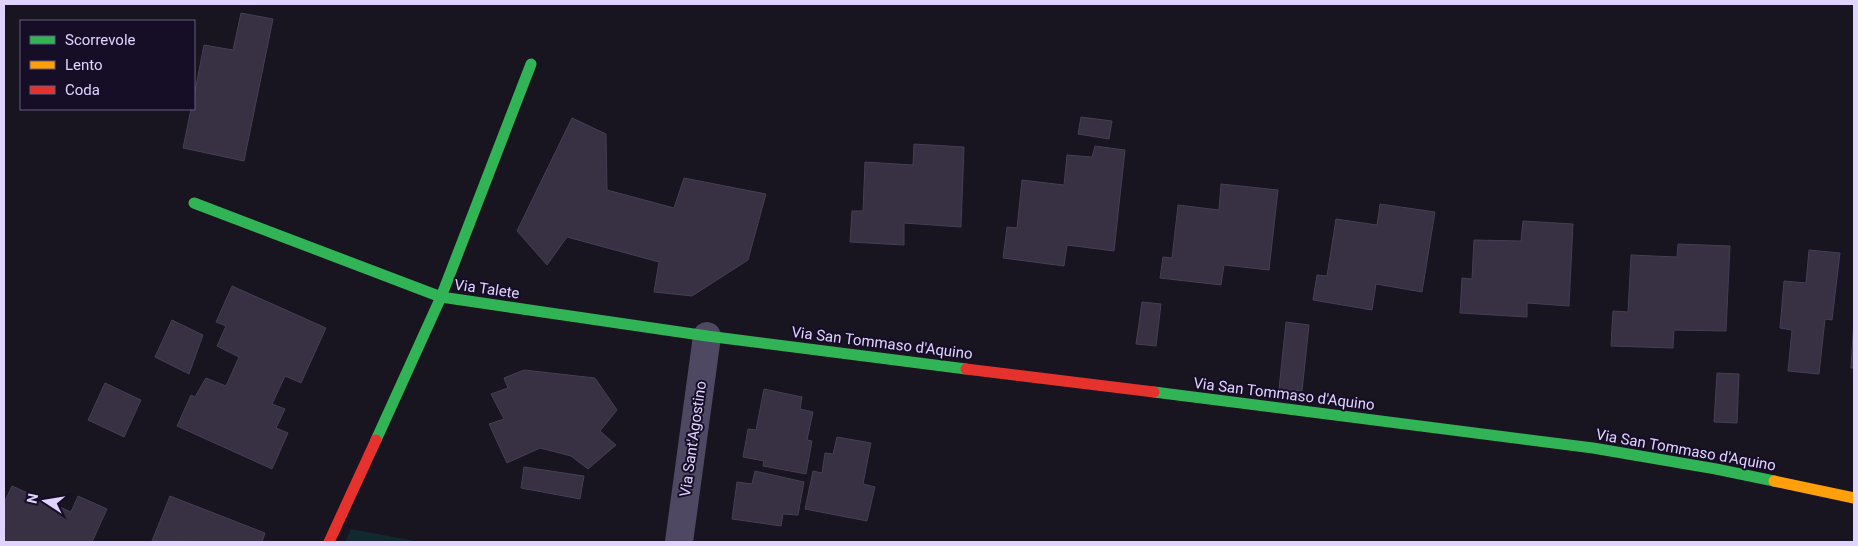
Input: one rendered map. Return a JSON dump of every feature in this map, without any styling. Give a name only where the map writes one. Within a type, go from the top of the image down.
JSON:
[{"type":"street","points":[[194,203],[441,297],[531,64]]},
{"type":"street","name":"Via Talete","points":[[329,542],[441,297],[707,336]]},
{"type":"street","name":"Via San Tommaso d'Aquino","points":[[707,336],[1593,448],[1716,469],[1854,498]]},
{"type":"street","name":"Via Sant'Agostino","points":[[679,542],[707,336]]},
{"type":"green space","points":[[351,529],[420,542],[345,542]]},
{"type":"building","points":[[241,13],[273,19],[244,161],[183,148],[191,110],[195,110],[195,91],[204,45],[233,50]]},
{"type":"building","points":[[1081,117],[1112,121],[1109,139],[1078,134]]},
{"type":"building","points":[[572,118],[606,134],[607,190],[674,208],[684,178],[766,194],[748,260],[692,296],[654,292],[659,262],[567,237],[547,265],[517,231]]},
{"type":"building","points":[[914,144],[964,147],[961,227],[904,223],[904,245],[850,242],[852,211],[863,211],[865,162],[913,165]]},
{"type":"building","points":[[1095,146],[1125,150],[1114,251],[1067,245],[1064,266],[1003,258],[1007,227],[1017,228],[1022,180],[1064,185],[1067,155],[1092,157]]},
{"type":"building","points":[[1221,184],[1278,190],[1269,270],[1224,265],[1221,285],[1160,278],[1163,257],[1172,258],[1178,205],[1219,210]]},
{"type":"building","points":[[1380,204],[1435,212],[1422,292],[1376,284],[1372,310],[1313,300],[1317,275],[1327,276],[1336,219],[1377,225]]},
{"type":"building","points":[[1523,221],[1573,224],[1569,306],[1527,303],[1527,317],[1460,313],[1462,278],[1472,279],[1474,240],[1521,241]]},
{"type":"building","points":[[1678,244],[1730,246],[1726,331],[1674,330],[1673,348],[1611,346],[1613,311],[1628,312],[1631,255],[1677,257]]},
{"type":"building","points":[[1809,250],[1840,253],[1832,320],[1825,319],[1819,374],[1788,371],[1792,330],[1780,328],[1784,281],[1806,283]]},
{"type":"building","points":[[232,286],[326,328],[301,383],[285,376],[272,404],[285,409],[276,428],[288,433],[272,469],[177,426],[191,395],[195,397],[206,378],[226,386],[239,357],[217,346],[226,326],[216,322]]},
{"type":"building","points":[[1142,302],[1161,304],[1156,346],[1136,344]]},
{"type":"building","points":[[1854,319],[1854,368],[1851,368]]},
{"type":"building","points":[[172,320],[203,335],[189,374],[155,357]]},
{"type":"building","points":[[1286,322],[1309,325],[1302,391],[1279,389]]},
{"type":"building","points":[[524,370],[595,378],[617,410],[600,431],[616,445],[588,469],[571,456],[540,448],[507,463],[489,424],[504,419],[491,394],[508,388],[504,378]]},
{"type":"building","points":[[1717,373],[1739,374],[1737,423],[1714,422]]},
{"type":"building","points":[[105,383],[141,400],[124,437],[88,420]]},
{"type":"building","points":[[764,389],[802,397],[800,409],[813,412],[807,440],[812,441],[806,474],[763,466],[764,461],[743,457],[748,429],[756,430]]},
{"type":"building","points":[[837,437],[871,443],[863,484],[875,487],[867,521],[805,509],[813,471],[822,473],[825,453],[833,454]]},
{"type":"building","points":[[524,467],[584,476],[580,499],[521,488]]},
{"type":"building","points":[[755,471],[804,482],[798,515],[783,514],[781,526],[732,519],[737,482],[752,484]]},
{"type":"building","points":[[12,486],[71,512],[78,496],[107,509],[92,542],[4,542],[4,503]]},
{"type":"building","points":[[170,496],[265,533],[262,542],[152,541]]},
{"type":"traffic: fast","points":[[194,203],[441,297],[531,64]]},
{"type":"traffic: fast","points":[[376,440],[441,297],[707,336],[966,369]]},
{"type":"traffic: fast","points":[[1154,392],[1593,448],[1774,481]]},
{"type":"traffic: slow","points":[[1774,481],[1854,498]]},
{"type":"traffic: jam","points":[[966,369],[1154,392]]},
{"type":"traffic: jam","points":[[329,542],[376,440]]}]
